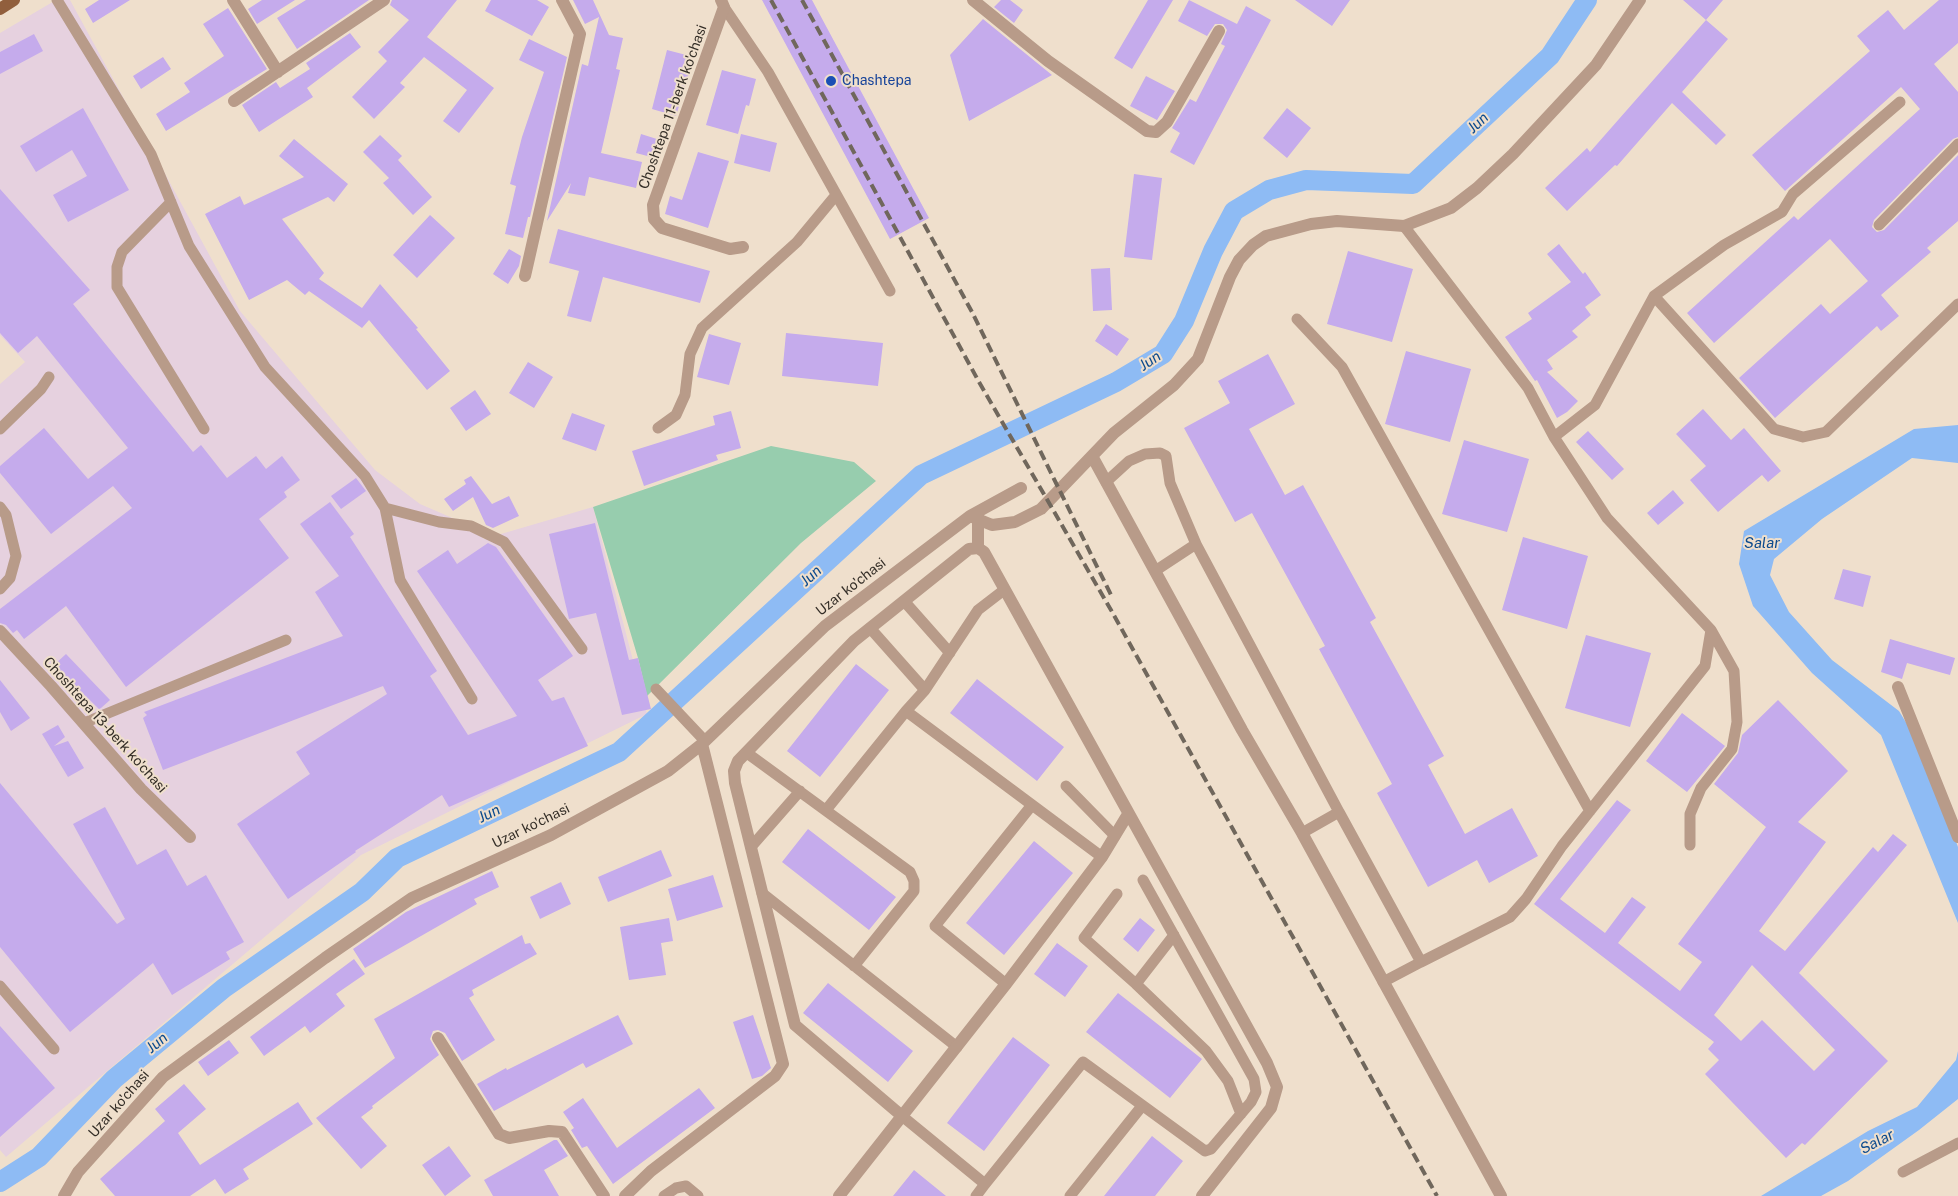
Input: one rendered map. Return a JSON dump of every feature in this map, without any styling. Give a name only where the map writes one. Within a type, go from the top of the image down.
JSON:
[{"type":"main road","points":[[0,9],[14,0]]},
{"type":"street","points":[[233,0],[278,72]]},
{"type":"street","points":[[234,101],[384,0]]},
{"type":"street","points":[[525,276],[580,34],[562,0]]},
{"type":"street","points":[[973,0],[1048,61],[1147,131],[1156,132],[1167,122],[1219,31]]},
{"type":"street","points":[[974,517],[992,525],[1015,522],[1041,509],[1114,433],[1174,385],[1198,359],[1239,260],[1253,245],[1266,236],[1310,224],[1337,221],[1404,226],[1451,208],[1478,188],[1596,65],[1640,0]]},
{"type":"street","name":"Choshtepa 11-berk ko'chasi","points":[[723,4],[654,205],[654,219],[662,228],[730,249],[743,247]]},
{"type":"street","points":[[1092,456],[1501,1196]]},
{"type":"street","name":"Uzar ko'chasi","points":[[64,1196],[78,1172],[163,1077],[325,958],[412,898],[552,834],[668,771],[704,742],[825,626],[974,517],[1021,488]]},
{"type":"street","points":[[974,517],[978,548]]},
{"type":"street","points":[[902,1116],[795,1025],[735,783],[734,771],[738,761],[854,641],[969,550],[978,548],[984,552],[1267,1063],[1277,1087],[1271,1108],[1202,1196]]},
{"type":"street","name":"Choshtepa 13-berk ko'chasi","points":[[0,631],[141,789],[190,837]]},
{"type":"street","points":[[1898,687],[1958,837]]},
{"type":"street","points":[[625,1196],[651,1171],[775,1076],[783,1064],[704,742]]},
{"type":"street","points":[[839,1196],[957,1047],[1102,858],[1128,814]]},
{"type":"street","points":[[438,1038],[499,1134],[509,1138],[549,1131],[562,1132],[604,1196]]},
{"type":"lane","points":[[57,0],[151,154],[189,246],[265,367],[365,476],[386,508],[400,580],[472,699]]},
{"type":"lane","points":[[723,4],[768,72],[890,291]]},
{"type":"lane","points":[[1554,437],[1594,405],[1654,296],[1724,245],[1782,212],[1800,187],[1900,102]]},
{"type":"lane","points":[[1879,225],[1958,144]]},
{"type":"lane","points":[[658,428],[676,415],[685,395],[690,354],[702,328],[797,242],[836,194]]},
{"type":"lane","points":[[171,202],[122,252],[117,267],[117,287],[204,429]]},
{"type":"lane","points":[[1404,226],[1528,388],[1554,437],[1607,518],[1711,630],[1734,671],[1737,722],[1732,749],[1701,788],[1690,814],[1690,845]]},
{"type":"lane","points":[[1654,296],[1774,429],[1803,437],[1826,432],[1958,304]]},
{"type":"lane","points":[[1297,319],[1342,367],[1590,811]]},
{"type":"lane","points":[[0,429],[40,389],[49,377]]},
{"type":"lane","points":[[1106,482],[1129,461],[1144,454],[1160,453],[1166,456],[1170,483],[1196,544],[1421,962]]},
{"type":"lane","points":[[0,507],[6,516],[16,556],[10,578],[0,589]]},
{"type":"lane","points":[[386,508],[440,522],[471,526],[504,542],[582,649]]},
{"type":"lane","points":[[1155,571],[1196,544]]},
{"type":"lane","points":[[826,810],[925,690],[978,610],[1004,590]]},
{"type":"lane","points":[[904,601],[950,653]]},
{"type":"lane","points":[[870,628],[925,690]]},
{"type":"lane","points":[[1383,982],[1510,917],[1526,899],[1562,846],[1705,666],[1711,630]]},
{"type":"lane","points":[[84,723],[286,640]]},
{"type":"lane","points":[[656,689],[704,742]]},
{"type":"lane","points":[[906,711],[1102,858]]},
{"type":"lane","points":[[746,753],[910,872],[914,881],[914,891],[854,966]]},
{"type":"lane","points":[[1066,786],[1115,836]]},
{"type":"lane","points":[[751,847],[800,791]]},
{"type":"lane","points":[[1006,984],[935,926],[1032,805]]},
{"type":"lane","points":[[1302,833],[1339,812]]},
{"type":"lane","points":[[976,1196],[1083,1062],[1205,1151],[1211,1149],[1241,1114],[1256,1092],[1254,1079],[1143,880]]},
{"type":"lane","points":[[762,893],[957,1047]]},
{"type":"lane","points":[[1117,894],[1084,938],[1136,984],[1206,1051],[1228,1081],[1241,1114]]},
{"type":"lane","points":[[1136,984],[1174,935]]},
{"type":"lane","points":[[0,986],[54,1049]]},
{"type":"lane","points":[[1070,1196],[1142,1106]]},
{"type":"lane","points":[[902,1116],[985,1184]]},
{"type":"lane","points":[[1903,1172],[1958,1143]]},
{"type":"lane","points":[[664,1196],[676,1188],[686,1186],[698,1196]]},
{"type":"shaded area","points":[[56,0],[70,0],[240,311],[375,470],[420,504],[471,526],[484,539],[593,507],[647,714],[361,855],[6,1157],[0,1150],[0,384],[25,362],[0,335],[0,33]]},
{"type":"green space","points":[[771,446],[854,462],[876,481],[801,543],[647,696],[638,658],[593,507]]},
{"type":"water","name":"Salar","points":[[1958,425],[1958,463],[1912,458],[1822,519],[1774,559],[1770,575],[1789,612],[1832,660],[1899,711],[1924,752],[1958,847],[1958,923],[1881,735],[1812,673],[1753,606],[1739,564],[1744,531],[1914,429]]},
{"type":"water","name":"Salar","points":[[1958,1051],[1958,1099],[1919,1130],[1848,1181],[1821,1196],[1761,1196],[1868,1131],[1917,1107],[1956,1060]]},
{"type":"building","points":[[99,0],[130,0],[93,23],[85,9]]},
{"type":"building","points":[[262,0],[295,0],[257,24],[248,9]]},
{"type":"building","points":[[306,0],[369,0],[297,49],[277,18]]},
{"type":"building","points":[[392,0],[457,0],[427,37],[494,88],[459,133],[443,121],[467,90],[424,57],[400,83],[405,87],[374,119],[352,97],[387,61],[378,52],[409,20],[390,5]]},
{"type":"building","points":[[491,0],[537,0],[549,7],[532,36],[485,11]]},
{"type":"building","points":[[573,0],[593,0],[609,35],[623,38],[616,69],[620,70],[601,153],[642,162],[636,188],[589,177],[585,196],[568,193],[571,183],[547,221],[582,64],[588,66],[599,17],[585,24]]},
{"type":"building","points":[[762,0],[812,0],[929,218],[890,239]]},
{"type":"building","points":[[1001,0],[1010,0],[1023,10],[1014,23],[994,7]]},
{"type":"building","points":[[1148,0],[1173,0],[1132,69],[1114,58]]},
{"type":"building","points":[[1189,0],[1237,24],[1246,6],[1271,20],[1194,165],[1170,152],[1180,133],[1172,128],[1190,99],[1196,102],[1225,46],[1221,44],[1227,30],[1223,24],[1215,24],[1207,36],[1178,21]]},
{"type":"building","points":[[1295,0],[1350,0],[1332,26]]},
{"type":"building","points":[[1683,0],[1723,0],[1706,20]]},
{"type":"building","points":[[1939,0],[1958,0],[1958,43],[1934,64],[1958,92],[1958,137],[1953,139],[1874,220],[1872,227],[1877,232],[1884,230],[1958,155],[1958,221],[1927,248],[1931,252],[1881,295],[1899,316],[1881,331],[1877,326],[1775,418],[1739,378],[1821,304],[1830,314],[1868,281],[1830,239],[1714,343],[1687,313],[1794,216],[1798,220],[1920,109],[1901,87],[1785,191],[1752,155],[1870,51],[1857,36],[1888,10],[1904,30]]},
{"type":"building","points":[[228,8],[267,69],[166,131],[156,114],[190,92],[184,83],[224,56],[203,24]]},
{"type":"building","points":[[983,19],[1052,75],[969,121],[950,55]]},
{"type":"building","points":[[1706,20],[1728,39],[1682,92],[1726,135],[1716,145],[1672,103],[1617,166],[1615,165],[1567,211],[1545,188],[1587,148],[1590,152]]},
{"type":"building","points":[[350,33],[361,47],[307,88],[313,97],[259,132],[242,105],[276,82],[280,88],[310,69],[306,63]]},
{"type":"building","points":[[34,34],[43,51],[0,74],[0,52]]},
{"type":"building","points":[[529,39],[567,57],[530,217],[528,217],[523,238],[505,234],[516,186],[510,184],[522,137],[544,72],[519,60]]},
{"type":"building","points":[[667,50],[694,57],[676,116],[652,109]]},
{"type":"building","points":[[163,57],[171,69],[141,89],[133,76]]},
{"type":"building","points":[[722,70],[756,79],[749,106],[746,105],[738,134],[706,125]]},
{"type":"building","points":[[1146,76],[1175,91],[1157,120],[1130,106]]},
{"type":"building","points":[[83,108],[129,190],[68,222],[53,195],[87,176],[72,150],[36,172],[20,146]]},
{"type":"building","points":[[1287,108],[1311,128],[1287,158],[1263,138]]},
{"type":"building","points":[[641,134],[660,140],[655,158],[636,153]]},
{"type":"building","points":[[741,134],[777,143],[770,172],[734,163]]},
{"type":"building","points":[[380,135],[402,156],[398,160],[432,197],[413,215],[383,183],[389,178],[363,152]]},
{"type":"building","points":[[294,139],[348,184],[334,202],[328,197],[282,219],[324,273],[319,279],[362,308],[380,284],[418,328],[416,329],[450,371],[427,390],[369,320],[362,328],[309,291],[305,295],[287,280],[249,300],[205,214],[240,196],[244,205],[304,177],[279,156]]},
{"type":"building","points":[[698,152],[729,161],[708,228],[665,214],[670,196],[682,200]]},
{"type":"building","points":[[1134,174],[1162,178],[1152,260],[1124,257]]},
{"type":"building","points":[[0,189],[90,290],[73,304],[193,452],[201,445],[227,478],[256,456],[266,469],[282,456],[300,480],[284,492],[287,497],[259,519],[289,558],[126,687],[66,606],[24,639],[17,630],[13,633],[6,625],[0,623],[0,609],[132,508],[113,486],[51,534],[0,473],[0,466],[44,428],[88,479],[128,448],[37,336],[18,353],[0,333]]},
{"type":"building","points":[[430,215],[455,238],[417,278],[393,255]]},
{"type":"building","points":[[558,229],[710,271],[700,303],[603,277],[591,322],[567,316],[579,271],[549,263]]},
{"type":"building","points":[[1559,244],[1583,274],[1585,272],[1601,295],[1585,307],[1591,315],[1572,331],[1578,337],[1547,360],[1553,369],[1547,372],[1578,401],[1567,412],[1557,418],[1537,380],[1535,381],[1505,337],[1532,319],[1528,313],[1571,282],[1547,254]]},
{"type":"building","points":[[509,249],[521,256],[519,266],[508,284],[493,274]]},
{"type":"building","points":[[1348,251],[1413,269],[1392,342],[1327,324]]},
{"type":"building","points":[[1110,268],[1112,310],[1093,311],[1091,269]]},
{"type":"building","points":[[1106,324],[1129,339],[1117,356],[1095,341]]},
{"type":"building","points":[[786,333],[883,343],[878,386],[782,376]]},
{"type":"building","points":[[709,334],[741,343],[729,385],[697,377]]},
{"type":"building","points":[[1406,351],[1471,369],[1450,442],[1385,424]]},
{"type":"building","points":[[1268,354],[1295,404],[1249,429],[1285,495],[1303,485],[1376,618],[1370,622],[1444,756],[1428,765],[1465,834],[1512,808],[1538,856],[1489,883],[1477,860],[1428,887],[1377,793],[1392,784],[1319,649],[1325,646],[1252,513],[1235,522],[1184,428],[1230,403],[1218,381]]},
{"type":"building","points":[[528,362],[553,377],[534,408],[509,393]]},
{"type":"building","points":[[475,390],[491,414],[466,431],[450,408]]},
{"type":"building","points":[[1703,409],[1731,440],[1744,428],[1781,471],[1768,482],[1762,475],[1718,512],[1690,480],[1706,466],[1676,434]]},
{"type":"building","points":[[731,411],[741,448],[716,455],[718,460],[644,486],[632,451],[715,425],[713,416]]},
{"type":"building","points":[[572,413],[605,425],[596,451],[562,439]]},
{"type":"building","points":[[1588,431],[1624,469],[1612,480],[1576,442]]},
{"type":"building","points":[[1464,440],[1529,459],[1507,532],[1442,514]]},
{"type":"building","points":[[471,476],[492,504],[509,496],[519,516],[493,528],[486,525],[473,497],[453,511],[444,499],[466,484],[464,480]]},
{"type":"building","points":[[356,478],[366,491],[341,509],[331,496]]},
{"type":"building","points":[[1673,490],[1684,503],[1658,525],[1647,513]]},
{"type":"building","points":[[330,502],[354,534],[350,537],[437,671],[430,676],[468,735],[517,716],[417,571],[448,550],[457,564],[488,543],[496,547],[573,656],[538,680],[552,701],[564,697],[588,746],[449,807],[442,795],[355,851],[288,899],[237,824],[310,774],[296,752],[387,694],[383,686],[163,770],[143,718],[147,715],[144,712],[343,636],[315,592],[339,576],[300,524]]},
{"type":"building","points":[[595,523],[629,660],[638,658],[651,709],[622,715],[596,613],[569,619],[549,534]]},
{"type":"building","points":[[1523,537],[1588,556],[1567,629],[1502,610]]},
{"type":"building","points":[[1843,569],[1871,576],[1863,607],[1834,599]]},
{"type":"building","points":[[1586,635],[1651,653],[1630,727],[1565,708]]},
{"type":"building","points":[[1890,639],[1955,658],[1950,675],[1907,663],[1902,679],[1881,672]]},
{"type":"building","points":[[66,654],[110,700],[101,708],[99,709],[54,665]]},
{"type":"building","points":[[856,664],[889,690],[820,777],[787,751]]},
{"type":"building","points":[[977,679],[1064,747],[1037,781],[950,713]]},
{"type":"building","points":[[0,680],[30,718],[11,731],[0,712]]},
{"type":"building","points":[[1778,700],[1848,771],[1798,822],[1826,842],[1759,931],[1785,951],[1873,847],[1878,852],[1893,834],[1907,845],[1799,973],[1888,1061],[1805,1145],[1802,1143],[1786,1158],[1705,1074],[1719,1060],[1708,1049],[1714,1042],[1534,904],[1617,800],[1631,810],[1560,899],[1605,933],[1632,897],[1646,907],[1618,943],[1680,991],[1702,962],[1678,944],[1766,827],[1714,784],[1738,753],[1742,735]],"holes":[[[1752,965],[1835,1050],[1814,1071],[1762,1020],[1741,1041],[1714,1015]]]},
{"type":"building","points":[[1682,713],[1725,746],[1687,792],[1646,761]]},
{"type":"building","points":[[58,725],[65,737],[54,746],[68,741],[84,768],[68,777],[42,734]]},
{"type":"building","points":[[0,783],[117,924],[125,919],[73,824],[105,807],[137,865],[166,849],[187,886],[206,875],[244,942],[226,952],[230,959],[172,995],[153,963],[70,1032],[0,947]]},
{"type":"building","points":[[808,829],[896,897],[869,930],[782,862]]},
{"type":"building","points":[[1034,841],[1073,873],[1004,955],[966,923]]},
{"type":"building","points":[[661,850],[672,876],[608,902],[598,877]]},
{"type":"building","points":[[492,871],[499,887],[474,899],[477,904],[365,968],[353,949],[406,912]]},
{"type":"building","points":[[713,875],[723,907],[677,921],[668,889]]},
{"type":"building","points":[[561,882],[571,904],[540,919],[530,897]]},
{"type":"building","points":[[669,918],[673,941],[661,943],[666,975],[629,980],[620,927]]},
{"type":"building","points":[[1140,918],[1155,930],[1138,952],[1123,939]]},
{"type":"building","points":[[522,935],[525,944],[530,943],[537,954],[472,990],[474,995],[469,998],[495,1040],[462,1061],[445,1033],[438,1030],[433,1031],[430,1039],[439,1055],[372,1106],[373,1108],[361,1117],[387,1146],[361,1169],[316,1118],[395,1058],[374,1019]]},
{"type":"building","points":[[1057,943],[1088,966],[1065,997],[1034,974]]},
{"type":"building","points":[[354,959],[365,974],[336,994],[345,1006],[310,1033],[305,1026],[264,1056],[250,1037]]},
{"type":"building","points":[[828,983],[913,1051],[888,1082],[803,1013]]},
{"type":"building","points":[[1118,993],[1202,1059],[1170,1098],[1086,1032]]},
{"type":"building","points":[[618,1015],[633,1044],[586,1068],[583,1063],[494,1111],[477,1084],[506,1068],[507,1070]]},
{"type":"building","points":[[753,1015],[771,1068],[762,1076],[752,1079],[733,1022]]},
{"type":"building","points":[[0,1026],[55,1088],[0,1137]]},
{"type":"building","points":[[1013,1037],[1050,1065],[984,1151],[947,1123]]},
{"type":"building","points":[[229,1040],[239,1053],[208,1076],[198,1062]]},
{"type":"building","points":[[184,1084],[206,1109],[178,1133],[200,1165],[298,1102],[313,1124],[243,1169],[249,1179],[225,1194],[215,1179],[190,1196],[115,1196],[100,1179],[165,1121],[155,1109]]},
{"type":"building","points":[[699,1088],[715,1108],[613,1184],[587,1146],[582,1148],[571,1130],[574,1128],[563,1112],[583,1098],[617,1148]]},
{"type":"building","points":[[1152,1136],[1183,1161],[1155,1196],[1104,1196]]},
{"type":"building","points":[[557,1140],[568,1156],[544,1170],[559,1196],[493,1196],[484,1180]]},
{"type":"building","points":[[449,1146],[471,1176],[445,1196],[422,1165]]},
{"type":"building","points":[[914,1170],[946,1196],[893,1196]]},
{"type":"waterway","name":"Jun","points":[[0,1182],[39,1157],[114,1079],[224,988],[362,892],[397,858],[619,752],[921,475],[1116,382],[1163,354],[1184,321],[1213,251],[1234,211],[1269,190],[1306,180],[1413,184],[1550,56],[1587,0]]},
{"type":"railway","points":[[771,0],[979,382],[1111,610],[1437,1196]]},
{"type":"railway","points":[[802,0],[972,312],[1112,597]]},
{"type":"place","name":"Chashtepa","points":[[831,81]]}]
